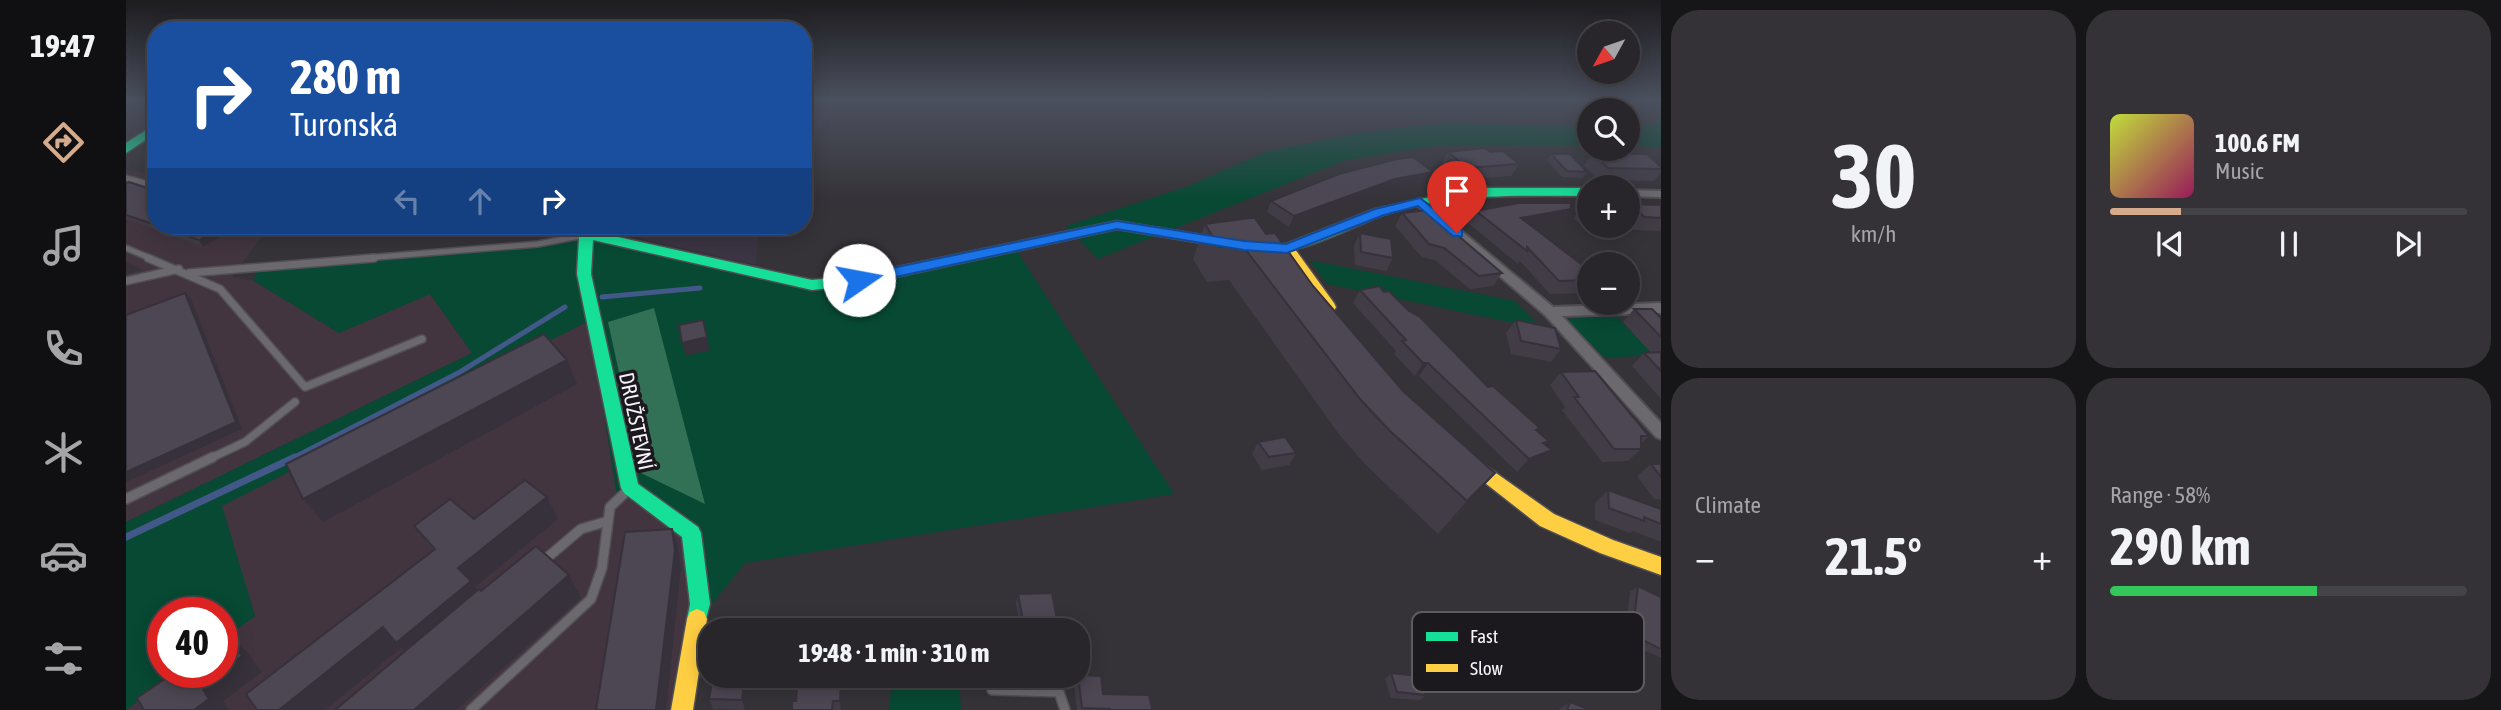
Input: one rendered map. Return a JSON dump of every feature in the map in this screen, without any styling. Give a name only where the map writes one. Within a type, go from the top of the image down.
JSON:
[{"type":"street","points":[[126,149],[147,134]]},
{"type":"street","points":[[586,235],[812,285],[859,280],[1117,225],[1244,246],[1287,248],[1380,212],[1420,202],[1506,190],[1577,192]]},
{"type":"street","points":[[1640,193],[1661,194]]},
{"type":"street","points":[[1420,202],[1550,312],[1661,433]]},
{"type":"street","name":"DRUŽSTEVNÍ","points":[[586,235],[584,274],[630,488],[691,533],[700,604],[682,710]]},
{"type":"street","points":[[1287,248],[1341,322]]},
{"type":"street","points":[[1550,312],[1661,308]]},
{"type":"street","points":[[1457,452],[1547,520],[1607,547],[1661,566]]},
{"type":"lane","points":[[126,178],[147,184]]},
{"type":"lane","points":[[189,273],[538,244],[586,235]]},
{"type":"lane","points":[[126,248],[180,269],[220,289],[305,387],[422,339]]},
{"type":"lane","points":[[126,281],[180,269]]},
{"type":"lane","points":[[126,499],[245,442],[295,402]]},
{"type":"lane","points":[[471,710],[591,599],[601,568],[610,507],[630,488]]},
{"type":"lane","points":[[539,565],[581,529],[608,521]]},
{"type":"lane","points":[[992,690],[1059,692],[1065,710]]},
{"type":"shaded area","points":[[126,169],[147,173],[147,235],[266,235],[259,240],[232,277],[254,281],[339,333],[430,294],[472,353],[126,522],[126,274],[143,270],[126,262]]},
{"type":"shaded area","points":[[627,235],[758,235],[756,265]]},
{"type":"shaded area","points":[[589,321],[688,538],[689,633],[674,710],[126,710],[156,688],[238,688],[238,628],[255,616],[221,506]]},
{"type":"green space","points":[[1356,133],[1577,133],[1577,146],[1439,145],[1346,160],[1098,259],[1066,226],[1188,186],[1265,152]]},
{"type":"green space","points":[[1640,133],[1661,133],[1661,147],[1640,146]]},
{"type":"green space","points":[[561,235],[589,235],[812,285],[1015,248],[1174,494],[745,563],[701,618],[698,618],[689,633],[688,538],[616,491],[589,321],[222,506],[255,616],[238,628],[238,597],[147,597],[147,688],[156,688],[126,710],[126,522],[472,353],[430,294],[339,333],[254,281],[257,267],[538,244]]},
{"type":"green space","points":[[1309,260],[1515,301],[1543,329],[1327,284]]},
{"type":"green space","points":[[654,308],[705,504],[641,473],[608,322]]},
{"type":"green space","points":[[1616,316],[1655,355],[1604,358],[1565,319]]},
{"type":"green space","points":[[891,688],[960,688],[961,710],[889,710]]},
{"type":"building","points":[[1485,148],[1490,152],[1503,151],[1519,164],[1467,168],[1448,152]]},
{"type":"building","points":[[1551,154],[1570,154],[1587,172],[1567,171]]},
{"type":"building","points":[[1640,154],[1647,154],[1661,169],[1608,168],[1601,161],[1640,161]]},
{"type":"building","points":[[1413,157],[1433,172],[1395,179],[1294,216],[1271,201],[1339,174]]},
{"type":"building","points":[[126,183],[147,188],[147,222],[126,215]]},
{"type":"building","points":[[1518,203],[1571,203],[1571,209],[1521,218],[1577,261],[1577,280],[1559,281],[1527,247],[1527,251],[1476,211]]},
{"type":"building","points":[[1640,204],[1661,205],[1661,218],[1644,217],[1640,213]]},
{"type":"building","points":[[1428,210],[1502,273],[1479,276],[1444,248],[1429,244],[1402,213]]},
{"type":"building","points":[[1255,218],[1266,234],[1275,233],[1313,286],[1403,391],[1495,473],[1467,501],[1389,430],[1360,399],[1242,245],[1219,247],[1205,224]]},
{"type":"building","points":[[1360,233],[1391,239],[1393,258],[1361,252]]},
{"type":"building","points":[[184,235],[207,235],[199,240]]},
{"type":"building","points":[[1379,286],[1419,316],[1488,387],[1493,386],[1540,428],[1536,430],[1549,441],[1543,443],[1552,450],[1529,459],[1428,363],[1423,363],[1402,341],[1406,340],[1360,290]]},
{"type":"building","points":[[185,293],[236,422],[126,472],[126,315]]},
{"type":"building","points":[[1640,309],[1652,309],[1661,318],[1661,337],[1640,315]]},
{"type":"building","points":[[703,320],[707,337],[682,343],[679,325]]},
{"type":"building","points":[[1516,320],[1555,328],[1561,349],[1521,341]]},
{"type":"building","points":[[544,334],[567,360],[303,499],[286,464]]},
{"type":"building","points":[[1661,352],[1661,371],[1644,353]]},
{"type":"building","points":[[1595,371],[1649,436],[1641,436],[1641,449],[1614,449],[1574,397],[1579,397],[1561,372]]},
{"type":"building","points":[[1285,437],[1296,453],[1269,457],[1258,442]]},
{"type":"building","points":[[1651,464],[1661,464],[1661,477]]},
{"type":"building","points":[[525,480],[547,497],[458,568],[471,581],[396,643],[383,627],[279,710],[257,710],[246,694],[435,549],[414,526],[450,499],[474,519]]},
{"type":"building","points":[[1608,490],[1661,509],[1661,524],[1644,517],[1644,521],[1609,508]]},
{"type":"building","points":[[672,529],[675,550],[656,710],[596,710],[625,532]]},
{"type":"building","points":[[536,546],[569,575],[414,710],[335,710],[479,589],[481,591]]},
{"type":"building","points":[[1638,586],[1661,597],[1661,649],[1644,641],[1644,612],[1635,612]]},
{"type":"building","points":[[1052,593],[1057,618],[1022,618],[1018,594]]},
{"type":"building","points":[[1391,673],[1412,675],[1412,692],[1425,692],[1426,695],[1397,692]]},
{"type":"building","points":[[1090,676],[1101,676],[1103,694],[1149,695],[1152,708],[1161,710],[1110,710],[1082,708],[1080,688],[1090,688]]},
{"type":"building","points":[[152,688],[202,688],[209,699],[194,710],[144,710],[137,698]]},
{"type":"building","points":[[711,688],[744,688],[742,700],[709,699]]},
{"type":"building","points":[[797,688],[841,688],[840,701],[833,701],[832,710],[792,710],[792,701],[796,701]]},
{"type":"building","points":[[1570,702],[1591,710],[1567,710]]},
{"type":"waterway","points":[[602,297],[700,288]]},
{"type":"waterway","points":[[294,458],[460,372],[565,307]]},
{"type":"waterway","points":[[126,537],[294,458]]},
{"type":"traffic: fast","points":[[126,149],[147,134]]},
{"type":"traffic: fast","points":[[1260,247],[1287,248],[1380,212],[1473,192],[1577,192]]},
{"type":"traffic: fast","points":[[591,235],[812,285],[859,280],[1117,225],[1226,243]]},
{"type":"traffic: fast","points":[[586,235],[584,274],[630,488],[691,533],[700,604],[697,619]]},
{"type":"traffic: slow","points":[[1287,248],[1329,307]]},
{"type":"traffic: slow","points":[[1472,463],[1547,520],[1607,547],[1661,566]]},
{"type":"traffic: slow","points":[[682,710],[697,619]]},
{"type":"route","points":[[859,280],[1117,225],[1244,246],[1287,248],[1380,212],[1420,202],[1457,233]]}]
